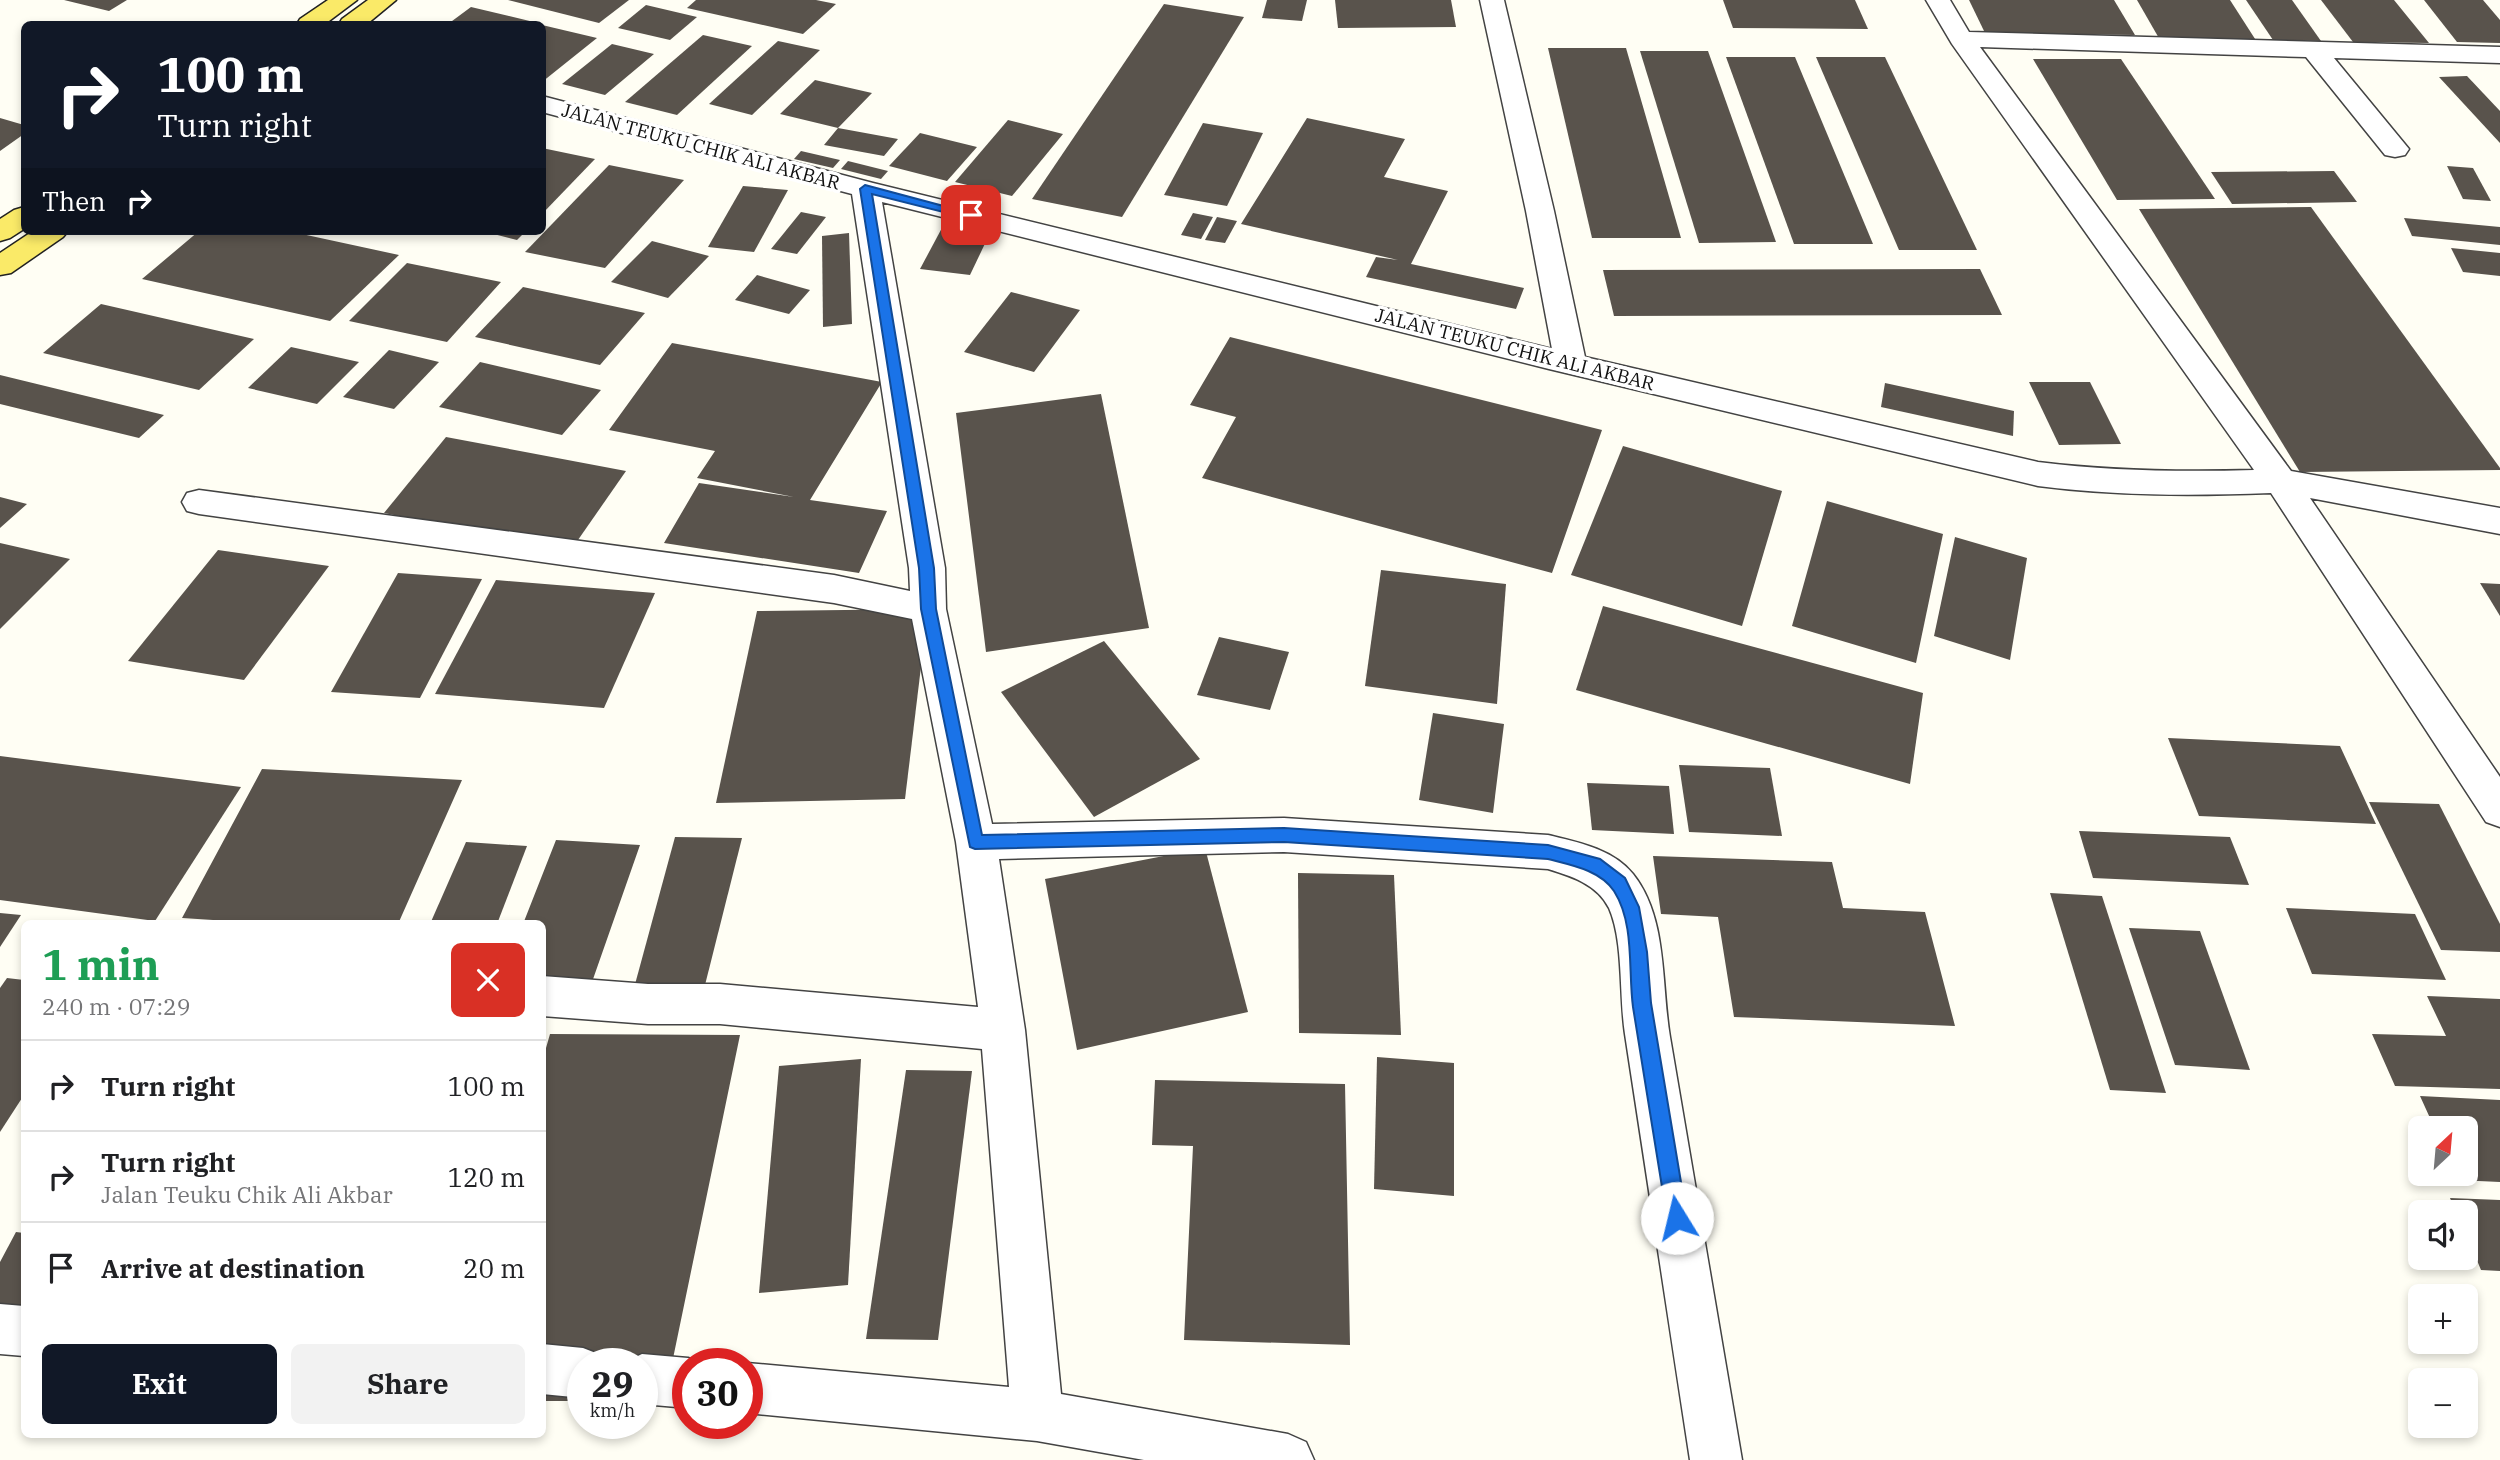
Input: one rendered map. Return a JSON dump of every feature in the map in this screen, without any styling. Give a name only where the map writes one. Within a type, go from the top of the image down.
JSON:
[{"type":"main road","points":[[314,21],[345,0]]},
{"type":"main road","points":[[355,21],[384,0]]},
{"type":"main road","points":[[0,232],[21,218]]},
{"type":"main road","points":[[0,266],[46,235]]},
{"type":"street","points":[[1493,0],[1541,211],[1570,362]]},
{"type":"street","points":[[1938,0],[1961,39],[2280,481],[2500,810]]},
{"type":"street","points":[[1961,39],[2500,55]]},
{"type":"street","points":[[2315,51],[2395,149]]},
{"type":"street","name":"JALAN TEUKU CHIK ALI AKBAR","points":[[546,105],[865,189],[2038,474],[2094,481],[2181,484],[2280,481],[2500,521]]},
{"type":"street","points":[[865,189],[927,568],[928,609],[975,842],[1003,1030],[1037,1415]]},
{"type":"street","points":[[199,502],[834,589],[928,609]]},
{"type":"street","points":[[975,842],[1284,835],[1548,852],[1578,858],[1606,872],[1619,884],[1630,907],[1639,952],[1642,1003],[1716,1460]]},
{"type":"street","points":[[546,996],[648,1004],[720,1004],[1003,1030]]},
{"type":"street","points":[[0,1329],[21,1331]]},
{"type":"street","points":[[546,1369],[567,1371]]},
{"type":"street","points":[[763,1389],[1037,1415],[1288,1460]]},
{"type":"building","points":[[64,0],[127,0],[109,11]]},
{"type":"building","points":[[508,0],[629,0],[599,23]]},
{"type":"building","points":[[696,0],[816,0],[836,4],[803,34],[687,8]]},
{"type":"building","points":[[1267,0],[1307,0],[1302,21],[1262,18]]},
{"type":"building","points":[[1335,0],[1451,0],[1456,27],[1338,28]]},
{"type":"building","points":[[1723,0],[1855,0],[1868,29],[1733,28]]},
{"type":"building","points":[[1969,0],[2114,0],[2135,35],[1985,33]]},
{"type":"building","points":[[2137,0],[2230,0],[2257,42],[2160,40]]},
{"type":"building","points":[[2246,0],[2292,0],[2321,41],[2273,40]]},
{"type":"building","points":[[2321,0],[2394,0],[2429,43],[2353,42]]},
{"type":"building","points":[[2424,0],[2483,0],[2500,20],[2500,43],[2457,42]]},
{"type":"building","points":[[1164,4],[1244,17],[1122,217],[1032,199]]},
{"type":"building","points":[[646,5],[697,17],[670,40],[618,28]]},
{"type":"building","points":[[471,7],[530,21],[452,21]]},
{"type":"building","points":[[546,26],[597,38],[546,79]]},
{"type":"building","points":[[703,35],[752,46],[677,115],[625,102]]},
{"type":"building","points":[[778,41],[820,50],[752,115],[709,104]]},
{"type":"building","points":[[612,44],[654,54],[605,95],[562,84]]},
{"type":"building","points":[[1548,48],[1626,48],[1681,238],[1592,238]]},
{"type":"building","points":[[1640,51],[1708,51],[1776,242],[1699,243]]},
{"type":"building","points":[[1726,57],[1795,57],[1873,244],[1794,244]]},
{"type":"building","points":[[1816,57],[1885,57],[1977,250],[1899,250]]},
{"type":"building","points":[[2033,59],[2121,59],[2215,199],[2117,200]]},
{"type":"building","points":[[2467,76],[2500,111],[2500,143],[2439,77]]},
{"type":"building","points":[[815,80],[872,93],[838,128],[780,114]]},
{"type":"building","points":[[0,118],[21,124],[21,136],[0,151]]},
{"type":"building","points":[[1307,118],[1405,139],[1384,177],[1448,191],[1411,264],[1524,288],[1516,309],[1366,277],[1376,257],[1398,260],[1241,224]]},
{"type":"building","points":[[1008,120],[1063,134],[1012,196],[955,182]]},
{"type":"building","points":[[1203,123],[1263,133],[1227,206],[1164,195]]},
{"type":"building","points":[[838,128],[898,139],[884,156],[824,145]]},
{"type":"building","points":[[920,133],[977,147],[947,181],[889,166]]},
{"type":"building","points":[[546,149],[595,159],[546,210]]},
{"type":"building","points":[[801,151],[840,160],[833,168],[794,159]]},
{"type":"building","points":[[848,161],[888,171],[881,179],[841,169]]},
{"type":"building","points":[[609,165],[684,180],[605,268],[525,252],[541,235],[546,235],[546,230]]},
{"type":"building","points":[[2447,166],[2473,168],[2491,201],[2463,199]]},
{"type":"building","points":[[2334,171],[2357,202],[2232,204],[2211,172]]},
{"type":"building","points":[[743,186],[788,190],[754,252],[708,247]]},
{"type":"building","points":[[2311,207],[2500,470],[2300,472],[2139,209]]},
{"type":"building","points":[[801,212],[826,217],[797,254],[771,249]]},
{"type":"building","points":[[1193,213],[1213,217],[1201,239],[1181,235]]},
{"type":"building","points":[[1217,217],[1237,221],[1225,243],[1205,240]]},
{"type":"building","points":[[2404,218],[2500,227],[2500,245],[2412,236]]},
{"type":"building","points":[[943,226],[991,231],[970,275],[920,269]]},
{"type":"building","points":[[849,233],[852,324],[823,327],[822,236]]},
{"type":"building","points":[[194,235],[306,235],[399,255],[330,321],[142,279]]},
{"type":"building","points":[[498,235],[522,235],[517,240]]},
{"type":"building","points":[[652,241],[709,256],[668,298],[611,282]]},
{"type":"building","points":[[2451,248],[2500,253],[2500,276],[2463,272]]},
{"type":"building","points":[[407,263],[501,282],[447,342],[349,321]]},
{"type":"building","points":[[1980,269],[2002,315],[1614,316],[1603,270]]},
{"type":"building","points":[[757,275],[810,290],[789,314],[735,300]]},
{"type":"building","points":[[523,287],[645,313],[600,365],[475,337]]},
{"type":"building","points":[[1011,292],[1080,310],[1034,372],[964,352]]},
{"type":"building","points":[[101,304],[254,339],[199,390],[43,353]]},
{"type":"building","points":[[1230,337],[1602,430],[1552,573],[1202,478],[1236,417],[1190,405]]},
{"type":"building","points":[[672,343],[882,382],[810,500],[887,511],[859,573],[664,543],[699,483],[794,497],[697,478],[715,451],[609,430]]},
{"type":"building","points":[[291,347],[359,362],[317,404],[248,388]]},
{"type":"building","points":[[389,350],[439,362],[394,409],[343,397]]},
{"type":"building","points":[[480,362],[601,390],[562,435],[439,407]]},
{"type":"building","points":[[0,375],[164,415],[139,438],[0,404]]},
{"type":"building","points":[[2029,382],[2090,382],[2121,444],[2059,445]]},
{"type":"building","points":[[1885,383],[2014,411],[2013,436],[1881,407]]},
{"type":"building","points":[[1101,394],[1149,628],[986,652],[956,413]]},
{"type":"building","points":[[446,437],[626,471],[571,550],[384,513]]},
{"type":"building","points":[[1623,446],[1782,491],[1742,626],[1571,575]]},
{"type":"building","points":[[0,497],[27,504],[0,528]]},
{"type":"building","points":[[1827,501],[1943,534],[1916,663],[1792,626]]},
{"type":"building","points":[[1955,537],[2027,558],[2010,660],[1934,636]]},
{"type":"building","points":[[0,543],[70,559],[0,629]]},
{"type":"building","points":[[218,550],[329,566],[244,680],[128,661]]},
{"type":"building","points":[[1381,570],[1506,584],[1497,704],[1365,686]]},
{"type":"building","points":[[398,573],[482,579],[420,698],[331,692]]},
{"type":"building","points":[[496,580],[655,593],[604,708],[435,694]]},
{"type":"building","points":[[2480,583],[2500,584],[2500,616]]},
{"type":"building","points":[[1603,606],[1923,693],[1910,784],[1576,690]]},
{"type":"building","points":[[928,609],[905,799],[716,803],[757,611]]},
{"type":"building","points":[[1219,637],[1289,652],[1270,710],[1197,695]]},
{"type":"building","points":[[1104,641],[1200,759],[1094,817],[1001,692]]},
{"type":"building","points":[[1433,713],[1504,724],[1493,813],[1419,800]]},
{"type":"building","points":[[2168,738],[2340,746],[2376,824],[2199,816]]},
{"type":"building","points":[[0,756],[241,787],[156,920],[0,900]]},
{"type":"building","points":[[1679,765],[1770,768],[1782,836],[1689,832]]},
{"type":"building","points":[[262,769],[462,780],[400,920],[182,918]]},
{"type":"building","points":[[1587,783],[1669,786],[1674,834],[1592,830]]},
{"type":"building","points":[[2369,802],[2439,804],[2500,924],[2500,952],[2441,950]]},
{"type":"building","points":[[2079,831],[2230,837],[2249,885],[2093,878]]},
{"type":"building","points":[[675,837],[742,838],[704,989],[634,988]]},
{"type":"building","points":[[556,840],[640,845],[592,982],[546,979],[546,920],[525,920]]},
{"type":"building","points":[[466,842],[527,846],[499,920],[432,920]]},
{"type":"building","points":[[1205,848],[1248,1012],[1077,1050],[1045,879]]},
{"type":"building","points":[[1653,856],[1832,862],[1843,908],[1925,912],[1955,1026],[1734,1017],[1718,917],[1661,914]]},
{"type":"building","points":[[1298,873],[1394,875],[1401,1035],[1299,1033]]},
{"type":"building","points":[[2050,893],[2102,896],[2166,1093],[2110,1090]]},
{"type":"building","points":[[2286,908],[2415,914],[2446,980],[2312,974]]},
{"type":"building","points":[[0,913],[21,915],[0,947]]},
{"type":"building","points":[[2129,928],[2200,931],[2250,1070],[2175,1065]]},
{"type":"building","points":[[7,978],[21,980],[21,1100],[0,1132],[0,988]]},
{"type":"building","points":[[2427,996],[2500,999],[2500,1089],[2395,1086],[2372,1034],[2446,1036]]},
{"type":"building","points":[[550,1034],[740,1035],[675,1348],[672,1348],[672,1363],[664,1402],[658,1391],[658,1348],[567,1348],[567,1401],[546,1401],[546,1048]]},
{"type":"building","points":[[1377,1057],[1454,1063],[1454,1196],[1374,1189]]},
{"type":"building","points":[[861,1059],[848,1285],[759,1293],[779,1066]]},
{"type":"building","points":[[906,1070],[972,1071],[938,1340],[866,1339]]},
{"type":"building","points":[[1155,1080],[1345,1084],[1350,1345],[1184,1340],[1193,1146],[1152,1145]]},
{"type":"building","points":[[2420,1096],[2500,1100],[2500,1182],[2478,1181],[2478,1116],[2429,1116]]},
{"type":"building","points":[[2450,1198],[2500,1200],[2500,1271],[2481,1270],[2478,1263],[2478,1200]]},
{"type":"building","points":[[16,1232],[21,1233],[21,1306],[0,1305],[0,1262]]},
{"type":"route","points":[[971,215],[865,189],[927,568],[928,609],[975,842],[1284,835],[1548,852],[1594,864],[1619,884],[1630,907],[1639,952],[1642,1003],[1677,1218]]}]
